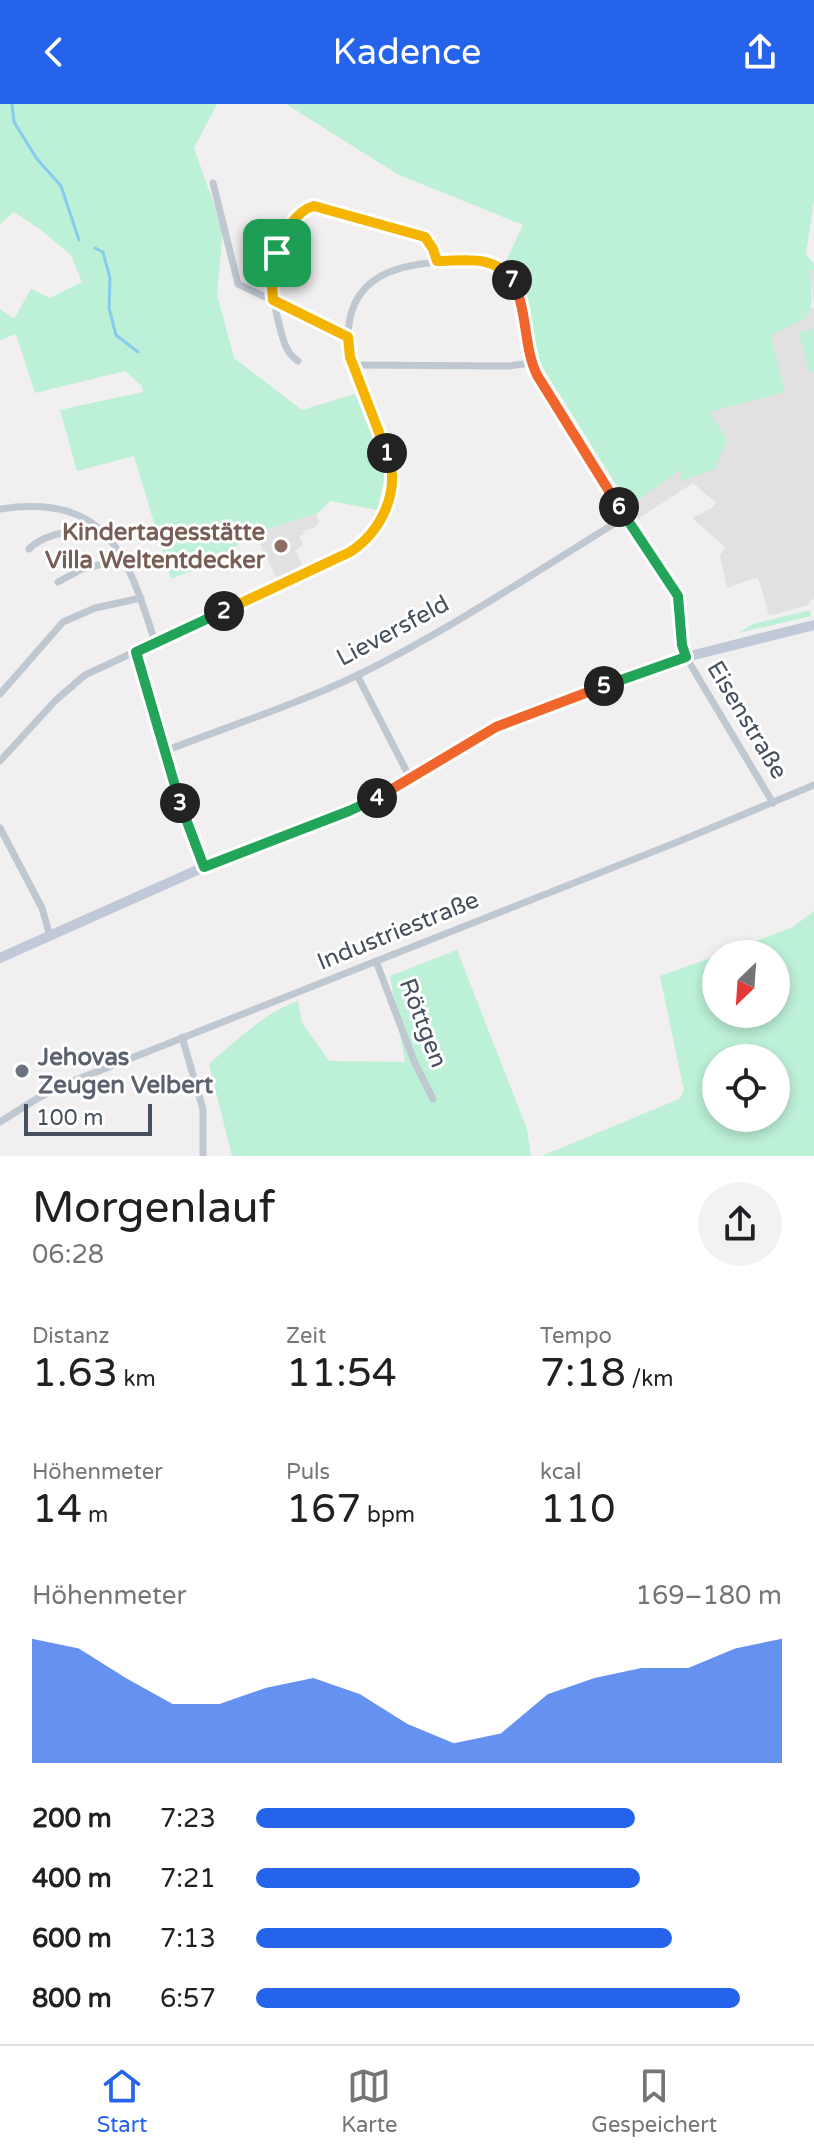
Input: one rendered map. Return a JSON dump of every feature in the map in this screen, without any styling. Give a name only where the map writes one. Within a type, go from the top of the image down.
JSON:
[{"type":"main road","points":[[0,958],[204,867],[349,811],[522,715],[686,657],[814,625]]},
{"type":"street","points":[[213,183],[238,284],[348,337]]},
{"type":"street","points":[[298,361],[289,355],[272,286],[277,253],[291,225],[310,206],[425,237],[437,261]]},
{"type":"street","points":[[0,761],[65,691],[85,675],[350,552],[369,538],[386,508],[392,477],[390,460],[353,365],[348,337],[356,304],[372,282],[396,267],[437,261],[481,260],[501,268],[516,287],[531,363],[625,517],[678,596],[682,645],[686,657]]},
{"type":"street","points":[[353,365],[508,366],[531,363]]},
{"type":"street","points":[[0,509],[38,505],[57,507],[74,512],[95,527],[124,559],[155,642]]},
{"type":"street","name":"Lieversfeld","points":[[165,751],[357,675],[499,596],[625,517]]},
{"type":"street","points":[[29,549],[48,537],[95,527]]},
{"type":"street","points":[[58,582],[82,569],[124,559]]},
{"type":"street","points":[[0,694],[63,622],[95,608],[141,598]]},
{"type":"street","points":[[136,652],[180,804],[204,867]]},
{"type":"street","name":"Eisenstraße","points":[[686,657],[773,803]]},
{"type":"street","points":[[357,675],[410,778]]},
{"type":"street","name":"Industriestraße","points":[[0,1122],[38,1098],[76,1080],[814,785]]},
{"type":"street","points":[[0,828],[42,908],[50,936]]},
{"type":"street","name":"Röttgen","points":[[376,961],[414,1061],[433,1099]]},
{"type":"street","points":[[182,1037],[203,1109],[203,1156]]},
{"type":"shaded area","points":[[814,270],[814,307],[810,271]]},
{"type":"shaded area","points":[[814,307],[814,599],[808,605],[769,616],[758,577],[727,588],[720,556],[725,547],[692,518],[716,503],[693,483],[638,519],[591,445],[634,403],[694,416],[771,335]]},
{"type":"shaded area","name":"Kindertagesstätte Villa Weltentdecker","points":[[316,514],[319,522],[314,528],[303,531],[304,534],[299,536],[303,545],[295,550],[304,568],[277,579],[255,533]]},
{"type":"green space","points":[[0,104],[217,104],[194,148],[223,230],[217,294],[234,358],[302,410],[355,394],[382,460],[385,476],[377,510],[331,501],[316,514],[255,533],[212,563],[171,579],[134,456],[77,471],[60,410],[143,392],[142,386],[125,371],[35,393],[16,334],[0,340],[0,309],[14,319],[31,289],[50,298],[82,282],[71,255],[41,230],[14,212],[0,224]]},
{"type":"green space","points":[[286,104],[814,104],[814,200],[806,254],[814,264],[814,270],[810,271],[811,308],[796,324],[771,335],[785,392],[710,412],[727,440],[715,469],[682,481],[680,470],[630,506],[539,362],[525,288],[506,261],[523,225],[397,174]]},
{"type":"green space","points":[[814,329],[814,372],[809,373],[799,332]]},
{"type":"green space","points":[[810,610],[811,616],[738,633],[753,624]]},
{"type":"green space","points":[[814,911],[814,1156],[542,1156],[679,1099],[684,1091],[660,976],[702,961],[702,1028],[790,1028],[790,940],[759,940],[793,927]]},
{"type":"green space","points":[[457,950],[527,1129],[531,1156],[232,1156],[209,1064],[262,1020],[298,1001],[302,1023],[329,1061],[405,1062],[390,976]]},
{"type":"waterway","points":[[12,104],[14,122],[37,159],[61,186],[79,240]]},
{"type":"waterway","points":[[95,248],[103,252],[110,278],[109,308],[116,335],[138,352]]},
{"type":"place","name":"Kindertagesstätte Villa Weltentdecker","points":[[281,546]]},
{"type":"place","name":"Jehovas Zeugen Velbert","points":[[22,1071]]},
{"type":"route","points":[[314,206],[425,237],[437,261],[488,261],[506,272],[520,300],[531,363],[537,375],[678,596],[682,645],[686,657],[522,715],[496,727],[371,801],[204,867],[176,791],[136,652],[360,546],[376,528],[391,488],[390,460],[350,357],[348,337],[273,300],[273,269],[277,253],[291,225],[306,208],[314,206]]}]
